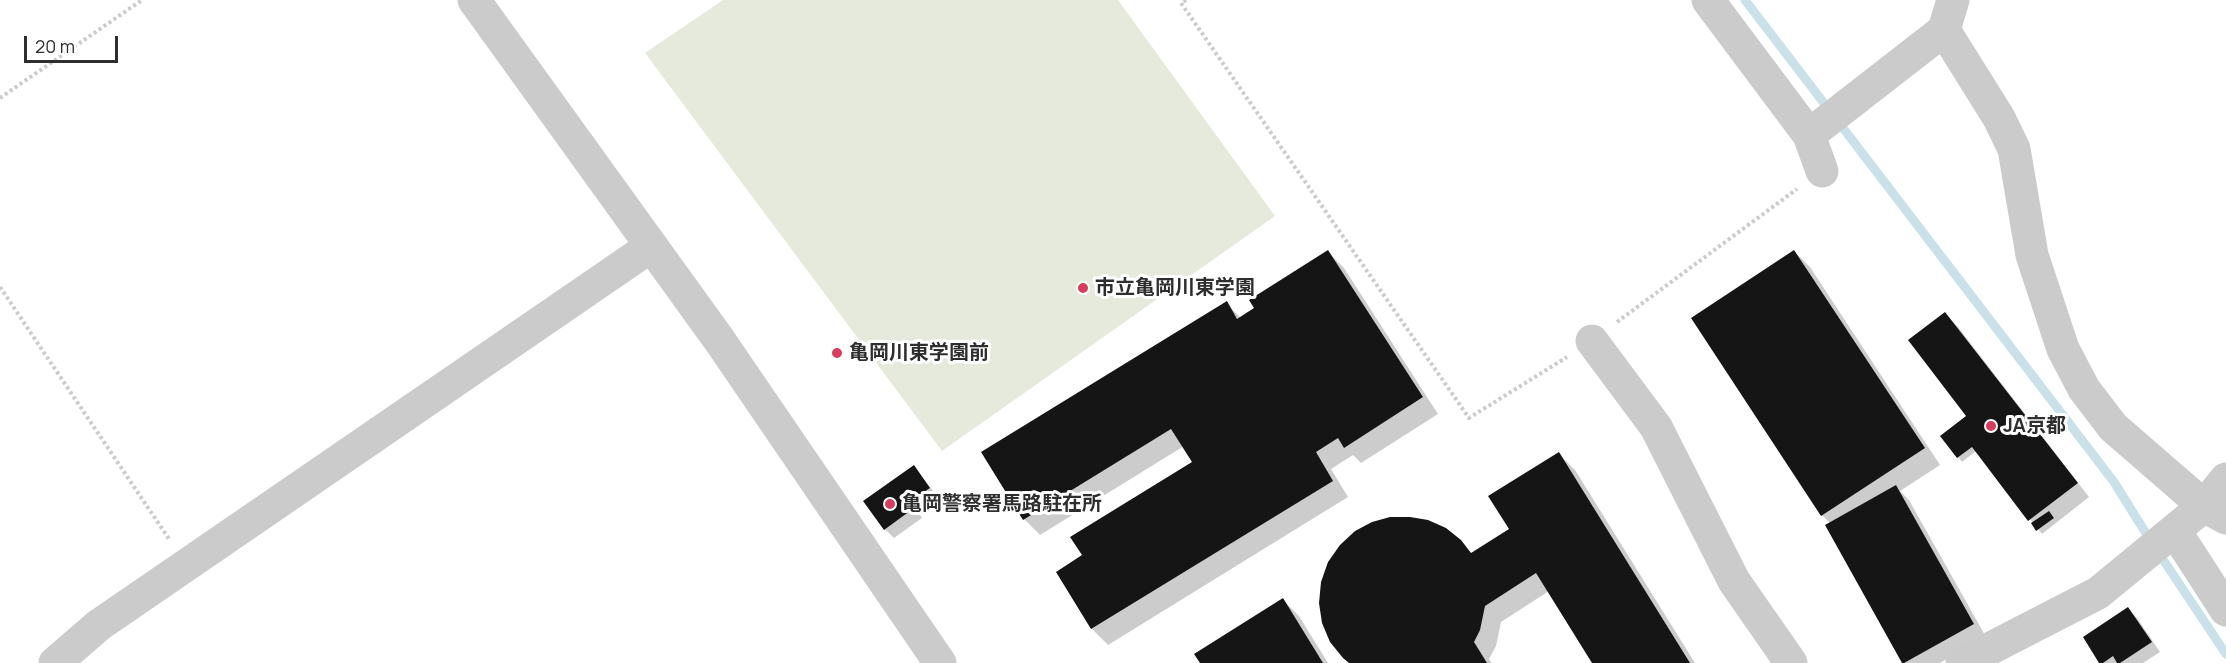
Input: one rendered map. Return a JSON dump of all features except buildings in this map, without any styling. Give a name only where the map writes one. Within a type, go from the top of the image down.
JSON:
[{"type":"street","points":[[474,0],[720,341],[940,663]]},
{"type":"street","points":[[1708,0],[1809,135],[1822,171]]},
{"type":"street","points":[[1809,135],[1948,15],[2014,149],[2032,255],[2063,349],[2084,389],[2113,427],[2215,512]]},
{"type":"street","points":[[55,663],[99,625],[186,564],[650,247]]},
{"type":"street","points":[[1592,341],[1656,427],[1734,581],[1791,663]]},
{"type":"street","points":[[1962,663],[2098,593],[2175,531],[2215,512],[2226,480]]},
{"type":"street","points":[[2175,531],[2226,610]]},
{"type":"path","points":[[0,98],[142,0]]},
{"type":"path","points":[[1186,0],[1181,3],[1469,418],[1592,341],[1822,171]]},
{"type":"path","points":[[0,287],[186,564]]},
{"type":"shaded area","points":[[723,0],[1118,0],[1275,216],[942,451],[645,53]]},
{"type":"waterway","points":[[1745,0],[2114,482],[2147,535]]},
{"type":"waterway","points":[[2164,561],[2226,654]]},
{"type":"place","name":"市立亀岡川東学園","points":[[1083,288]]},
{"type":"place","name":"亀岡川東学園前","points":[[837,353]]},
{"type":"place","name":"JA京都","points":[[1991,426]]},
{"type":"place","name":"亀岡警察署馬路駐在所","points":[[890,504]]}]
